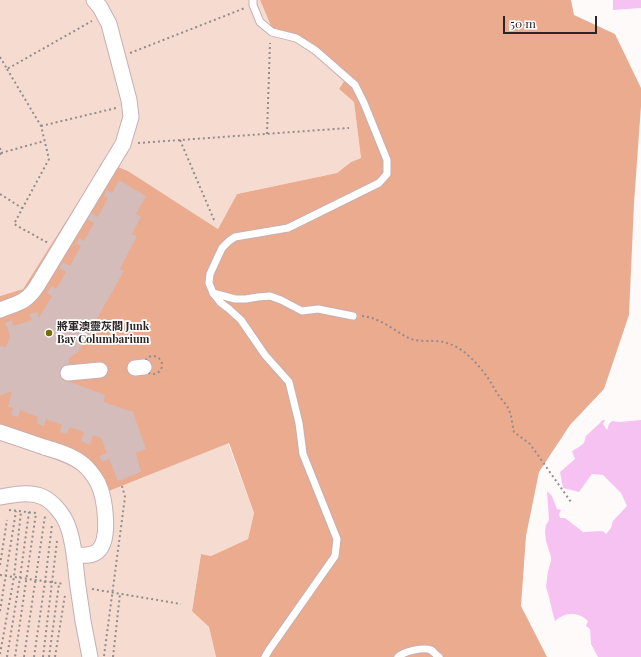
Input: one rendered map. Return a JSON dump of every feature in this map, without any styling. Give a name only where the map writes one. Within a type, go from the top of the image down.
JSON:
[{"type":"street","points":[[0,310],[24,301],[32,294],[123,144],[131,117],[130,105],[109,24],[94,0]]},
{"type":"street","points":[[68,373],[100,370]]},
{"type":"street","points":[[0,432],[57,451],[75,459],[88,469],[98,483],[103,499],[106,518],[102,546],[98,551],[89,555],[74,555]]},
{"type":"street","points":[[0,497],[22,494],[42,497],[55,506],[67,522],[72,538],[74,555],[72,586],[83,622],[90,657]]},
{"type":"lane","points":[[253,2],[260,22],[272,32],[296,38],[315,50],[355,85],[364,103],[387,160],[387,174],[379,183],[288,228],[235,237],[222,248],[210,274],[210,283],[213,293],[221,303],[242,320],[265,355],[289,382],[299,422],[303,454],[337,539],[335,556],[265,657]]},
{"type":"lane","points":[[213,293],[235,299],[270,296],[302,310],[318,309],[353,316]]},
{"type":"lane","points":[[398,657],[401,654],[419,649],[430,650],[439,656]]},
{"type":"path","points":[[118,58],[253,2]]},
{"type":"path","points":[[7,69],[104,14]]},
{"type":"path","points":[[267,134],[270,43]]},
{"type":"path","points":[[0,57],[41,126],[49,159],[14,224],[59,249]]},
{"type":"path","points":[[41,126],[130,105]]},
{"type":"path","points":[[123,144],[349,128]]},
{"type":"path","points":[[180,140],[214,220]]},
{"type":"path","points":[[0,148],[1,154],[45,141]]},
{"type":"path","points":[[0,194],[22,208]]},
{"type":"path","points":[[364,316],[375,319],[416,341],[438,341],[448,343],[465,352],[488,377],[499,396],[509,409],[514,432],[530,444],[571,502]]},
{"type":"path","points":[[104,657],[125,497],[122,486]]},
{"type":"path","points":[[8,510],[36,513],[16,657]]},
{"type":"path","points":[[0,611],[16,511]]},
{"type":"path","points":[[0,654],[14,577],[21,511]]},
{"type":"path","points":[[7,657],[29,512]]},
{"type":"path","points":[[24,657],[45,515]]},
{"type":"path","points":[[0,565],[6,520]]},
{"type":"path","points":[[34,657],[52,524]]},
{"type":"path","points":[[43,657],[58,536]]},
{"type":"path","points":[[0,575],[181,604]]},
{"type":"path","points":[[49,657],[59,584]]},
{"type":"path","points":[[56,657],[72,586]]},
{"type":"path","points":[[112,657],[120,594]]},
{"type":"shaded area","points":[[0,0],[260,0],[274,32],[296,34],[348,75],[339,89],[354,102],[361,158],[351,162],[337,173],[237,194],[218,229],[128,171],[104,161],[23,289],[0,296]]},
{"type":"shaded area","points":[[260,0],[571,0],[574,15],[615,34],[641,88],[629,315],[604,389],[570,425],[539,472],[526,536],[521,606],[547,657],[216,657],[209,627],[192,611],[201,554],[211,556],[248,539],[254,513],[229,443],[104,493],[89,467],[0,432],[0,296],[23,289],[104,161],[128,171],[218,229],[237,194],[337,173],[351,162],[361,158],[354,102],[339,89],[348,75],[296,34],[274,33]]},
{"type":"shaded area","points":[[613,0],[641,0],[641,8],[613,10]]},
{"type":"shaded area","points":[[603,420],[605,420],[603,424],[607,430],[612,421],[620,422],[641,420],[641,657],[598,657],[591,644],[590,629],[586,626],[588,621],[576,614],[567,614],[555,621],[546,587],[551,561],[545,531],[549,520],[547,491],[552,496],[557,509],[561,510],[559,514],[560,518],[565,518],[583,532],[603,531],[606,534],[611,528],[613,521],[627,506],[621,493],[603,475],[592,474],[579,492],[563,488],[560,472],[575,459],[572,451],[584,443],[586,436]]},
{"type":"shaded area","points":[[0,432],[89,467],[104,493],[228,443],[254,513],[248,539],[211,556],[201,554],[192,610],[209,627],[216,657],[0,657]]},
{"type":"building","name":"將軍澳靈灰閣 Junk Bay Columbarium","points":[[119,180],[146,196],[136,214],[141,217],[132,234],[137,236],[120,269],[124,271],[78,352],[69,358],[68,381],[105,395],[104,402],[133,412],[146,449],[136,453],[141,472],[118,481],[109,459],[102,462],[99,456],[107,453],[101,438],[93,435],[90,445],[81,441],[84,432],[70,427],[67,434],[60,432],[62,425],[46,419],[44,426],[37,424],[38,417],[20,410],[18,417],[11,415],[13,408],[8,407],[12,391],[0,396],[0,346],[6,347],[10,337],[5,323],[12,320],[13,326],[32,320],[29,314],[37,312],[39,318],[52,296],[47,293],[51,286],[56,289],[66,272],[59,268],[63,262],[70,266],[81,246],[76,244],[79,238],[84,241],[94,223],[87,219],[91,213],[98,217],[108,198],[104,196],[107,190],[112,193]]},
{"type":"place","name":"將軍澳靈灰閣 Junk Bay Columbarium","points":[[49,333]]}]
